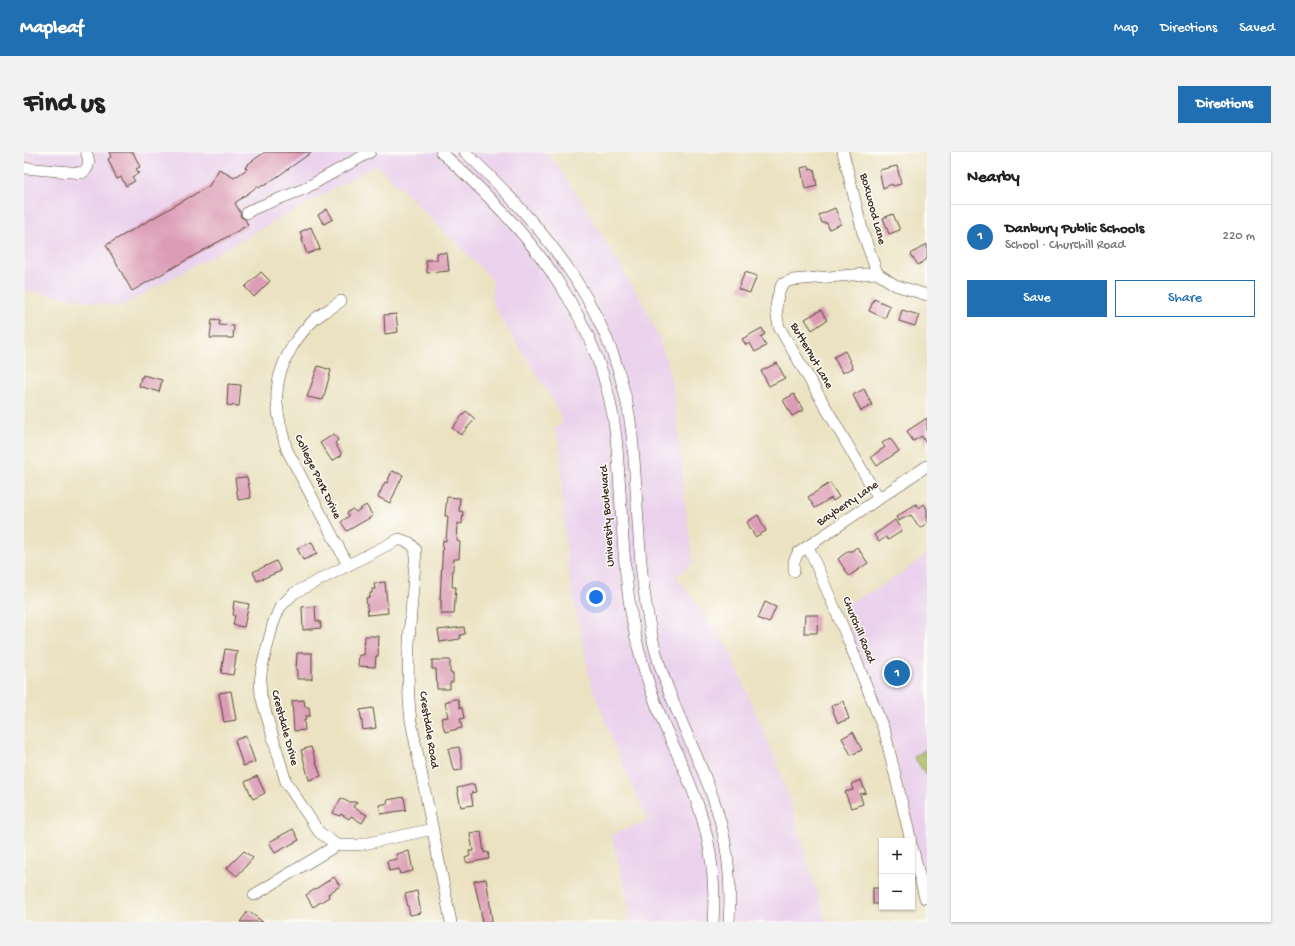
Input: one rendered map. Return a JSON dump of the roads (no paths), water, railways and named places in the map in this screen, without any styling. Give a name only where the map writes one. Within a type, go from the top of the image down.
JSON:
[{"type":"street","points":[[24,168],[82,173],[87,170],[89,165],[86,152]]},
{"type":"street","points":[[346,152],[352,162]]},
{"type":"street","points":[[246,213],[304,189],[370,152]]},
{"type":"street","name":"University Boulevard","points":[[441,152],[492,201],[529,243],[561,285],[585,326],[602,370],[608,392],[616,436],[625,573],[633,626],[642,663],[654,699],[689,781],[704,825],[714,893],[713,922]]},
{"type":"street","points":[[465,152],[524,212],[554,248],[574,276],[599,319],[617,365],[624,388],[632,435],[641,571],[649,622],[665,682],[679,719],[704,775],[720,821],[729,870],[729,922]]},
{"type":"street","name":"Boxwood Lane","points":[[843,152],[863,233],[877,273]]},
{"type":"street","points":[[877,273],[895,285],[927,295]]},
{"type":"street","name":"Butternut Lane","points":[[877,273],[792,280],[782,284],[778,294],[775,311],[779,327],[879,499]]},
{"type":"street","name":"College Park Drive","points":[[341,301],[315,319],[297,339],[284,361],[277,384],[277,408],[281,430],[287,450],[348,565]]},
{"type":"street","name":"Bayberry Lane","points":[[794,571],[794,561],[798,553],[927,466]]},
{"type":"street","name":"Crestdale Drive","points":[[337,845],[319,832],[286,782],[261,696],[260,682],[262,667],[273,624],[280,608],[294,593],[399,539],[410,543]]},
{"type":"street","name":"Crestdale Road","points":[[410,543],[416,550],[408,667],[408,696],[411,721],[451,922]]},
{"type":"street","name":"Churchill Road","points":[[808,546],[847,637],[885,733],[910,838]]},
{"type":"street","points":[[254,895],[337,845],[359,845],[433,829]]},
{"type":"street","points":[[915,858],[925,898]]},
{"type":"place","name":"Danbury Public Schools","points":[[897,673]]}]
